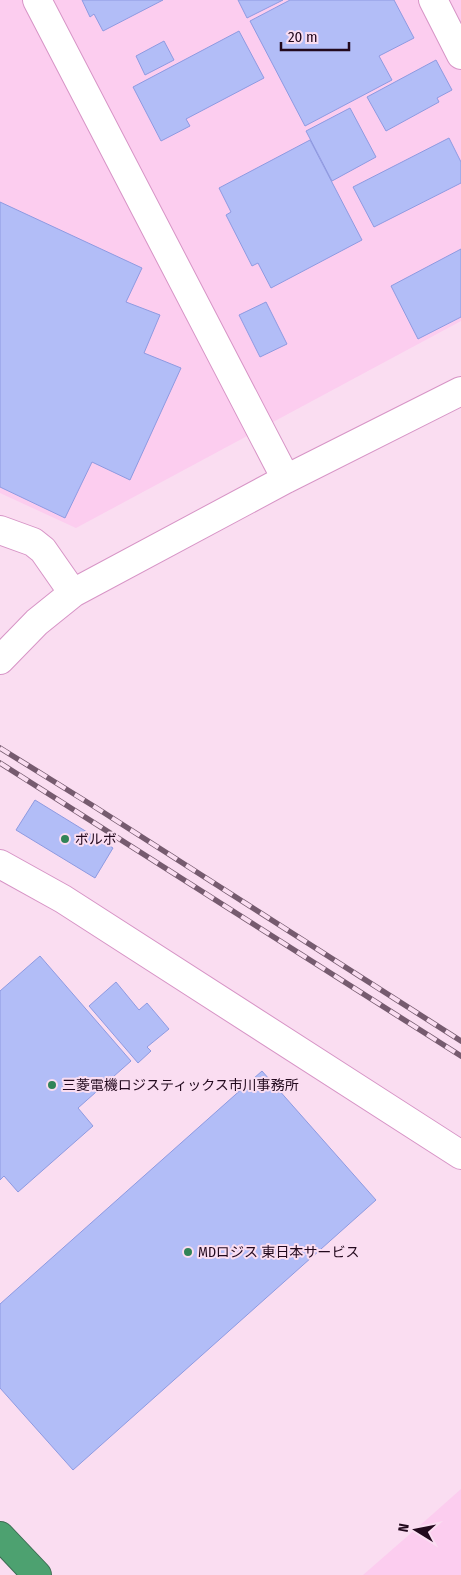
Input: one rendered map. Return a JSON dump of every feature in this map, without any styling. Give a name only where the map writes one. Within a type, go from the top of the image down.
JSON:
[{"type":"highway","points":[[0,1536],[37,1575]]},
{"type":"street","points":[[37,0],[286,479]]},
{"type":"street","points":[[432,0],[461,55]]},
{"type":"street","points":[[0,660],[36,622],[73,593],[286,479],[461,391]]},
{"type":"street","points":[[0,530],[33,542],[43,550],[73,593]]},
{"type":"street","points":[[0,864],[71,904],[461,1155]]},
{"type":"shaded area","points":[[0,0],[461,0],[461,321],[76,528],[0,493]]},
{"type":"shaded area","points":[[461,1489],[461,1575],[363,1575],[434,1513]]},
{"type":"building","points":[[82,0],[163,0],[103,31],[94,14],[90,17]]},
{"type":"building","points":[[238,0],[283,0],[247,18]]},
{"type":"building","points":[[290,0],[394,0],[414,38],[379,56],[392,80],[305,126],[250,21]]},
{"type":"building","points":[[239,31],[264,78],[186,119],[190,126],[161,141],[133,87]]},
{"type":"building","points":[[164,41],[174,60],[145,75],[136,56]]},
{"type":"building","points":[[436,60],[452,90],[437,98],[439,102],[386,131],[367,97]]},
{"type":"building","points":[[350,108],[376,157],[332,181],[306,131]]},
{"type":"building","points":[[449,138],[461,162],[461,183],[374,227],[353,187]]},
{"type":"building","points":[[310,140],[362,240],[271,288],[258,263],[252,266],[226,215],[231,212],[219,188]]},
{"type":"building","points":[[0,202],[142,268],[126,302],[160,315],[144,353],[181,368],[130,480],[92,462],[65,518],[0,487]]},
{"type":"building","points":[[461,249],[461,317],[418,339],[391,286]]},
{"type":"building","points":[[266,302],[287,344],[260,357],[239,315]]},
{"type":"building","name":"ボルボ","points":[[35,800],[113,848],[95,878],[16,830]]},
{"type":"building","name":"三菱電機ロジスティックス市川事務所","points":[[40,956],[131,1061],[78,1108],[93,1126],[18,1192],[4,1176],[0,1180],[0,991]]},
{"type":"building","points":[[116,982],[139,1010],[147,1003],[169,1029],[147,1047],[151,1051],[138,1063],[89,1006]]},
{"type":"building","name":"MDロジス 東日本サービス","points":[[262,1071],[376,1200],[73,1470],[0,1388],[0,1304]]},
{"type":"railway","points":[[0,748],[461,1041]]},
{"type":"railway","points":[[0,763],[461,1056]]},
{"type":"place","name":"ボルボ","points":[[65,839]]},
{"type":"place","name":"三菱電機ロジスティックス市川事務所","points":[[52,1085]]},
{"type":"place","name":"MDロジス 東日本サービス","points":[[188,1252]]}]
